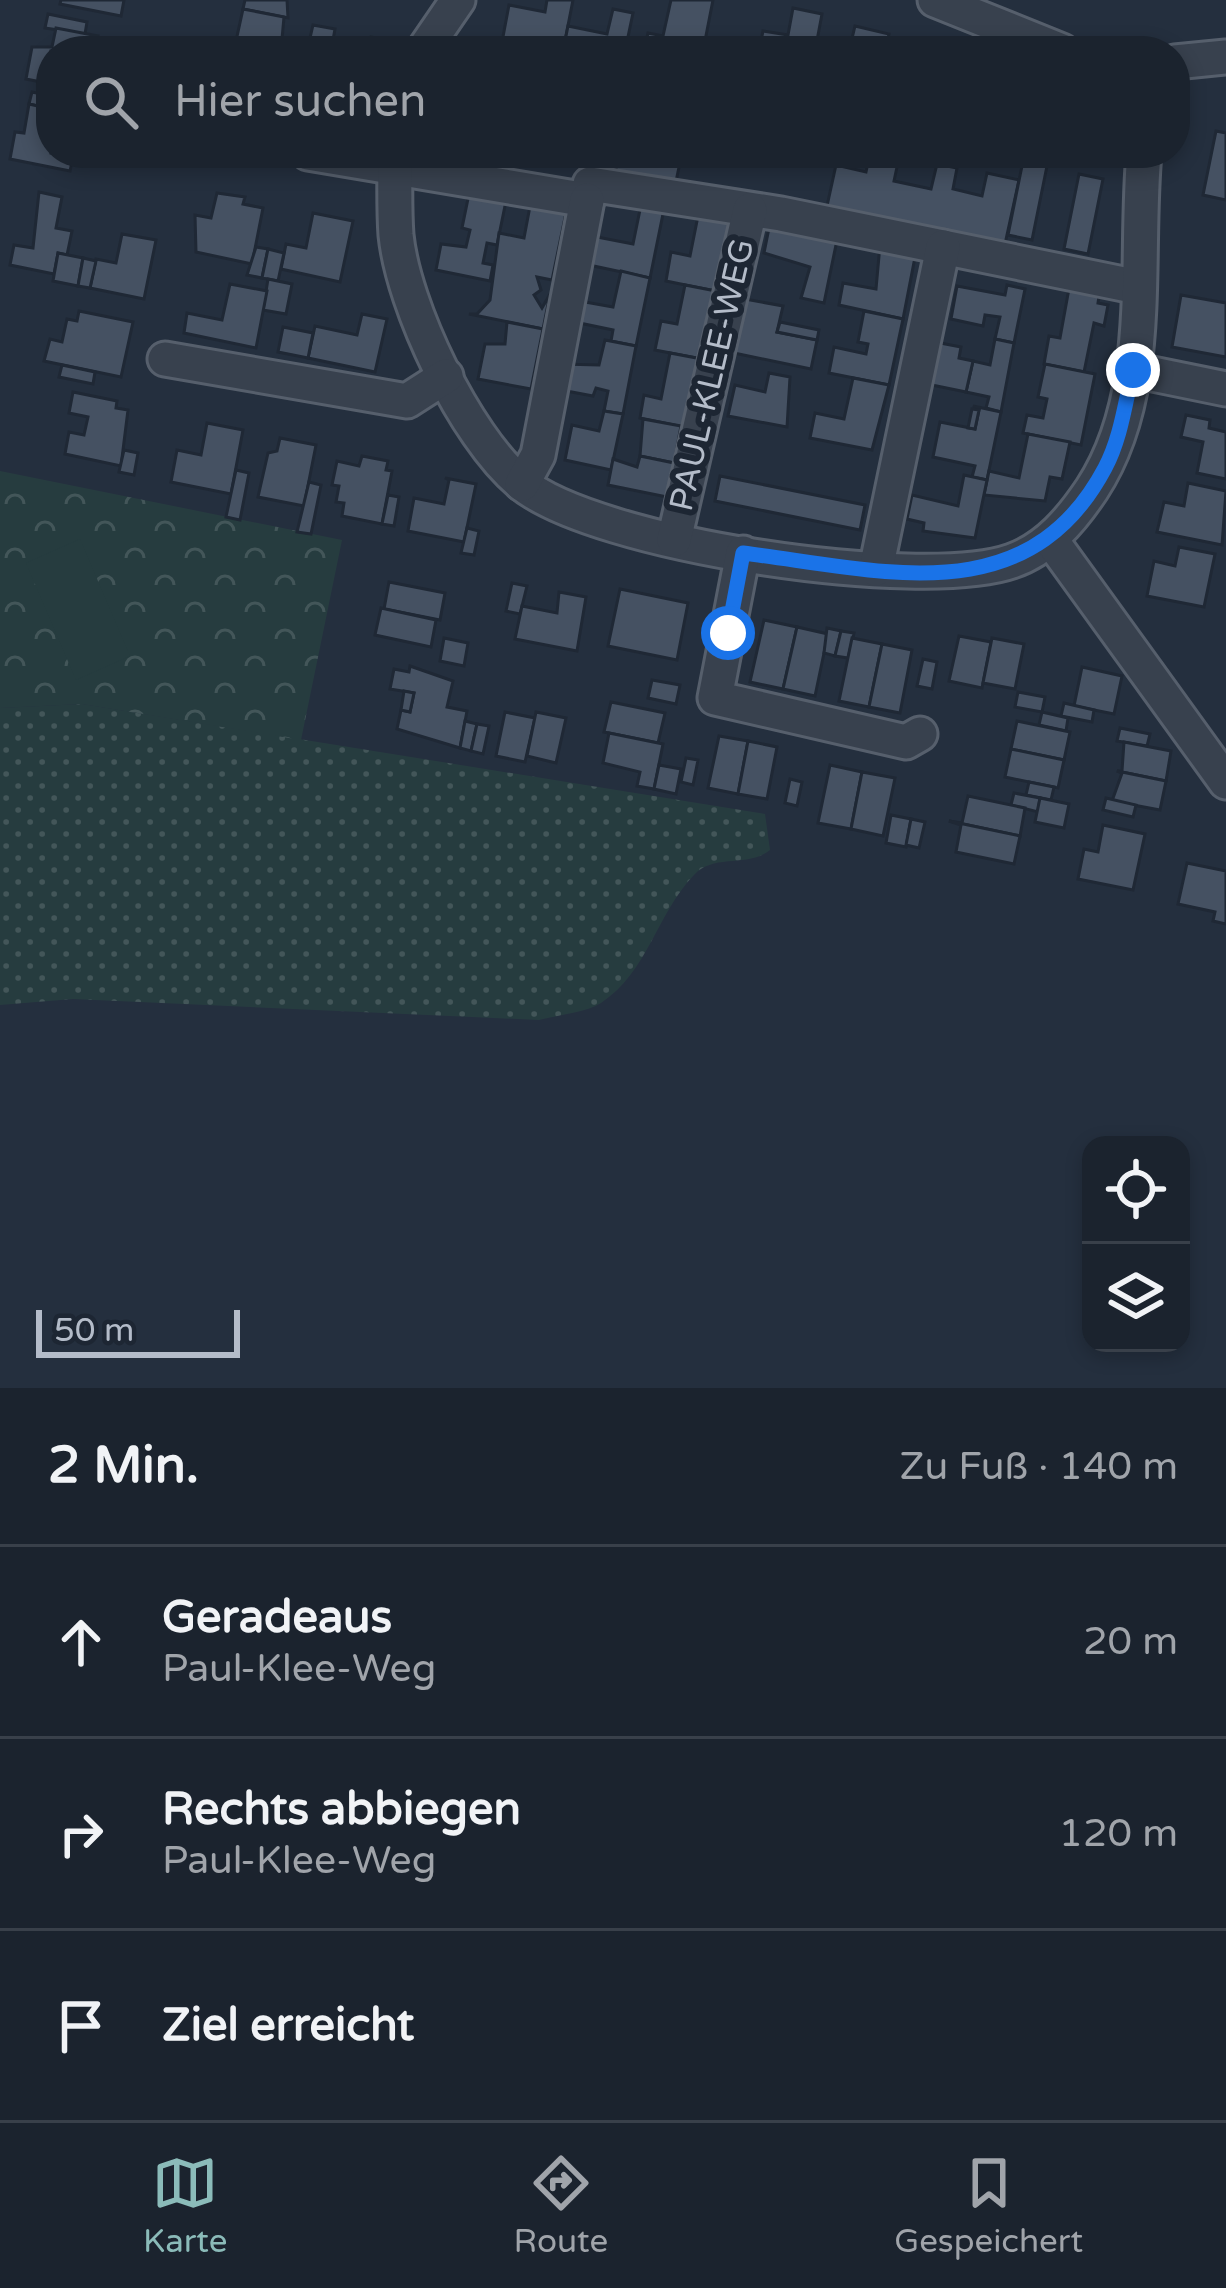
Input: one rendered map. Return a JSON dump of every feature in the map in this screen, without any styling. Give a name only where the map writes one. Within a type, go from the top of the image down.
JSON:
[{"type":"street","points":[[433,36],[458,0]]},
{"type":"street","points":[[934,0],[1024,36]]},
{"type":"street","points":[[1190,61],[1226,57]]},
{"type":"street","name":"PAUL-KLEE-WEG","points":[[395,168],[396,237],[407,281],[472,431],[522,484],[563,506],[674,540],[876,569],[964,572],[1014,560],[1051,540],[1105,468],[1133,370],[1143,168]]},
{"type":"street","name":"PAUL-KLEE-WEG","points":[[441,168],[587,200],[590,184],[751,210],[1138,287]]},
{"type":"street","points":[[522,484],[538,455],[587,200]]},
{"type":"street","name":"PAUL-KLEE-WEG","points":[[674,540],[751,210]]},
{"type":"street","points":[[876,569],[943,247]]},
{"type":"street","points":[[165,359],[407,401],[446,376]]},
{"type":"street","points":[[1133,370],[1226,389]]},
{"type":"street","points":[[1051,540],[1226,782]]},
{"type":"street","points":[[743,553],[715,698],[906,742],[920,734]]},
{"type":"green space","points":[[0,471],[342,540],[301,740],[82,704],[0,708]]},
{"type":"green space","points":[[80,539],[130,656],[76,680],[26,563]]},
{"type":"green space","points":[[82,704],[765,814],[770,850],[702,868],[681,890],[617,990],[594,1006],[539,1020],[73,999],[0,1005],[0,708]]},
{"type":"building","points":[[61,0],[124,0],[121,16],[60,4]]},
{"type":"building","points":[[245,0],[287,0],[288,18],[243,9]]},
{"type":"building","points":[[547,0],[573,0],[566,36],[503,36],[509,5],[545,12]]},
{"type":"building","points":[[671,0],[713,0],[706,36],[663,36]]},
{"type":"building","points":[[793,8],[822,14],[818,36],[762,36],[763,31],[788,35]]},
{"type":"building","points":[[243,9],[284,17],[282,36],[237,36]]},
{"type":"building","points":[[613,9],[633,13],[628,36],[566,36],[568,26],[607,34]]},
{"type":"building","points":[[48,14],[87,22],[85,34],[45,28]]},
{"type":"building","points":[[313,25],[335,29],[334,36],[310,36]]},
{"type":"building","points":[[855,26],[889,34],[889,36],[853,36]]},
{"type":"building","points":[[56,28],[98,36],[54,36]]},
{"type":"building","points":[[32,47],[36,47],[36,81],[26,79]]},
{"type":"building","points":[[29,104],[36,106],[36,164],[10,159],[15,132],[24,133]]},
{"type":"building","points":[[1216,131],[1226,133],[1226,200],[1203,195]]},
{"type":"building","points":[[616,168],[679,168],[675,186],[615,174]]},
{"type":"building","points":[[835,168],[866,172],[867,168],[897,168],[894,181],[931,189],[936,168],[957,168],[953,189],[982,196],[987,173],[1019,180],[1005,244],[827,206]]},
{"type":"building","points":[[1022,168],[1047,168],[1032,240],[1008,235]]},
{"type":"building","points":[[1079,174],[1103,179],[1088,254],[1064,249]]},
{"type":"building","points":[[470,189],[507,196],[497,245],[487,243],[483,263],[493,265],[490,281],[436,270],[441,244],[466,247],[470,230],[462,228]]},
{"type":"building","points":[[39,192],[62,197],[56,228],[72,231],[67,255],[58,253],[54,274],[10,265],[14,245],[33,248]]},
{"type":"building","points":[[217,193],[245,197],[243,204],[263,208],[252,264],[196,252],[195,215],[211,218]]},
{"type":"building","points":[[531,201],[567,208],[552,280],[537,277],[541,290],[534,295],[542,308],[550,294],[543,329],[469,314],[477,314],[490,300],[499,233],[524,238]]},
{"type":"building","points":[[641,205],[664,209],[650,278],[589,265],[592,236],[633,244]]},
{"type":"building","points":[[313,213],[353,221],[340,282],[281,269],[286,244],[306,248]]},
{"type":"building","points":[[698,216],[735,224],[724,279],[717,278],[715,291],[666,281],[671,252],[690,256]]},
{"type":"building","points":[[770,223],[837,240],[824,303],[801,298],[810,267],[764,253]]},
{"type":"building","points":[[122,234],[156,240],[144,299],[90,288],[96,259],[116,263]]},
{"type":"building","points":[[880,245],[916,252],[903,319],[839,305],[843,283],[876,289]]},
{"type":"building","points":[[256,247],[268,249],[262,278],[247,275]]},
{"type":"building","points":[[268,249],[284,253],[278,281],[262,278]]},
{"type":"building","points":[[58,253],[83,258],[78,286],[53,281]]},
{"type":"building","points":[[83,258],[96,261],[90,288],[78,286]]},
{"type":"building","points":[[621,271],[650,278],[636,346],[611,341],[613,330],[570,321],[574,300],[613,307]]},
{"type":"building","points":[[268,279],[292,284],[286,314],[263,310]]},
{"type":"building","points":[[1070,283],[1100,289],[1098,303],[1108,305],[1104,326],[1094,323],[1084,372],[1044,364],[1049,336],[1060,338]]},
{"type":"building","points":[[230,284],[267,291],[256,348],[184,333],[187,313],[222,320]]},
{"type":"building","points":[[685,285],[721,292],[707,360],[655,350],[661,321],[677,324]]},
{"type":"building","points":[[1007,285],[1025,289],[1014,343],[995,339],[1000,317],[985,315],[983,326],[951,319],[957,286],[1005,295]]},
{"type":"building","points":[[1181,295],[1226,303],[1226,357],[1172,347]]},
{"type":"building","points":[[745,299],[783,306],[777,332],[817,340],[811,369],[734,353]]},
{"type":"building","points":[[79,311],[133,322],[121,377],[44,361],[50,339],[62,342],[67,319],[77,321]]},
{"type":"building","points":[[864,311],[903,319],[889,385],[829,373],[834,347],[866,354],[868,344],[858,342]]},
{"type":"building","points":[[362,314],[387,319],[375,372],[308,358],[315,326],[357,335]]},
{"type":"building","points":[[507,322],[543,329],[531,389],[478,379],[485,344],[505,344]]},
{"type":"building","points":[[780,322],[819,330],[817,340],[777,332]]},
{"type":"building","points":[[283,327],[313,333],[308,358],[278,352]]},
{"type":"building","points":[[995,339],[1014,343],[1001,412],[986,408],[989,397],[966,392],[973,361],[990,365]]},
{"type":"building","points":[[605,340],[636,346],[623,414],[604,411],[608,391],[596,388],[593,396],[556,389],[560,364],[599,365]]},
{"type":"building","points":[[935,342],[961,347],[959,358],[973,361],[966,392],[927,384]]},
{"type":"building","points":[[670,353],[707,360],[693,429],[640,418],[644,395],[661,399]]},
{"type":"building","points":[[1045,364],[1095,374],[1081,445],[1023,433],[1027,415],[1043,418],[1047,399],[1038,397]]},
{"type":"building","points":[[62,365],[95,372],[93,384],[59,377]]},
{"type":"building","points":[[769,373],[790,377],[787,427],[728,416],[735,385],[765,392]]},
{"type":"building","points":[[853,378],[889,385],[872,450],[810,438],[815,413],[844,419]]},
{"type":"building","points":[[73,392],[117,401],[116,408],[128,410],[121,466],[65,454],[69,432],[84,435],[88,417],[69,413]]},
{"type":"building","points":[[973,406],[1001,412],[987,480],[972,477],[975,466],[933,457],[940,422],[975,429],[979,410]]},
{"type":"building","points":[[972,409],[979,410],[975,429],[968,428]]},
{"type":"building","points":[[604,411],[623,414],[611,470],[565,460],[572,425],[599,431]]},
{"type":"building","points":[[1186,415],[1210,420],[1209,428],[1226,432],[1226,479],[1197,473],[1203,442],[1181,437]]},
{"type":"building","points":[[643,419],[681,426],[674,463],[640,456]]},
{"type":"building","points":[[207,423],[243,430],[231,494],[171,482],[177,450],[201,455]]},
{"type":"building","points":[[1028,434],[1070,442],[1062,479],[1050,477],[1045,501],[984,495],[989,471],[1019,478]]},
{"type":"building","points":[[280,438],[316,445],[304,506],[258,497],[268,453],[277,451]]},
{"type":"building","points":[[124,450],[138,453],[134,475],[119,472]]},
{"type":"building","points":[[362,456],[388,461],[386,470],[392,471],[382,524],[342,516],[344,503],[336,502],[339,486],[332,485],[337,461],[359,466]]},
{"type":"building","points":[[640,456],[674,463],[667,497],[608,485],[613,459],[637,467]]},
{"type":"building","points":[[236,470],[249,473],[240,520],[226,517]]},
{"type":"building","points":[[964,475],[987,480],[975,538],[923,531],[924,523],[907,519],[912,495],[958,506]]},
{"type":"building","points":[[720,476],[865,505],[860,530],[715,501]]},
{"type":"building","points":[[445,478],[476,484],[464,542],[408,531],[414,498],[444,504],[449,480]]},
{"type":"building","points":[[309,482],[321,485],[311,534],[297,532]]},
{"type":"building","points":[[1188,483],[1226,491],[1222,545],[1157,532],[1164,502],[1184,506]]},
{"type":"building","points":[[388,495],[399,497],[394,526],[382,524]]},
{"type":"building","points":[[467,528],[479,531],[474,555],[461,553]]},
{"type":"building","points":[[1179,547],[1215,554],[1204,607],[1147,596],[1154,561],[1175,566]]},
{"type":"building","points":[[389,582],[445,593],[440,620],[384,609]]},
{"type":"building","points":[[512,583],[527,586],[520,614],[506,611]]},
{"type":"building","points":[[620,589],[688,603],[677,660],[608,646]]},
{"type":"building","points":[[559,592],[586,597],[577,651],[515,639],[522,606],[557,613]]},
{"type":"building","points":[[381,608],[436,620],[431,647],[375,635]]},
{"type":"building","points":[[764,620],[797,627],[783,689],[750,682]]},
{"type":"building","points":[[797,627],[828,634],[815,696],[783,689]]},
{"type":"building","points":[[827,628],[841,631],[835,656],[824,653]]},
{"type":"building","points":[[841,631],[854,633],[848,658],[835,656]]},
{"type":"building","points":[[959,636],[991,642],[982,688],[949,681]]},
{"type":"building","points":[[444,638],[468,643],[464,666],[440,661]]},
{"type":"building","points":[[852,638],[882,644],[869,707],[839,701]]},
{"type":"building","points":[[992,638],[1024,644],[1015,689],[983,683]]},
{"type":"building","points":[[882,644],[912,650],[900,713],[869,707]]},
{"type":"building","points":[[923,659],[937,662],[932,689],[917,686]]},
{"type":"building","points":[[410,666],[453,681],[447,707],[467,711],[460,748],[397,729],[401,710],[410,712],[414,693],[390,689],[394,669],[409,672]]},
{"type":"building","points":[[1082,667],[1122,676],[1114,714],[1074,706]]},
{"type":"building","points":[[652,680],[680,685],[676,704],[648,698]]},
{"type":"building","points":[[404,691],[414,693],[410,712],[401,710]]},
{"type":"building","points":[[1018,692],[1045,697],[1042,712],[1015,707]]},
{"type":"building","points":[[611,702],[665,713],[658,743],[604,732]]},
{"type":"building","points":[[1064,703],[1094,710],[1092,722],[1061,716]]},
{"type":"building","points":[[505,712],[535,718],[525,762],[496,756]]},
{"type":"building","points":[[536,712],[566,718],[556,763],[527,756]]},
{"type":"building","points":[[1042,712],[1068,718],[1066,731],[1039,725]]},
{"type":"building","points":[[465,721],[477,724],[471,751],[460,748]]},
{"type":"building","points":[[1017,721],[1070,732],[1064,760],[1011,749]]},
{"type":"building","points":[[477,724],[489,726],[483,754],[471,751]]},
{"type":"building","points":[[1120,728],[1150,734],[1147,746],[1117,741]]},
{"type":"building","points":[[609,733],[663,744],[654,789],[637,786],[640,772],[603,763]]},
{"type":"building","points":[[719,736],[748,741],[738,794],[708,788]]},
{"type":"building","points":[[748,741],[777,747],[767,799],[738,794]]},
{"type":"building","points":[[1124,742],[1171,751],[1166,781],[1117,771],[1122,771]]},
{"type":"building","points":[[1011,749],[1064,760],[1058,788],[1005,777]]},
{"type":"building","points":[[686,758],[698,760],[693,785],[681,782]]},
{"type":"building","points":[[659,765],[681,769],[676,794],[654,789]]},
{"type":"building","points":[[830,765],[862,772],[851,829],[818,823]]},
{"type":"building","points":[[1117,771],[1166,781],[1160,810],[1112,801],[1122,773]]},
{"type":"building","points":[[862,772],[895,778],[883,836],[851,829]]},
{"type":"building","points":[[790,779],[802,782],[797,806],[785,803]]},
{"type":"building","points":[[1029,782],[1054,787],[1051,800],[1026,795]]},
{"type":"building","points":[[1014,793],[1040,798],[1038,812],[1011,805]]},
{"type":"building","points":[[968,796],[1025,808],[1020,836],[949,821],[962,823]]},
{"type":"building","points":[[1040,798],[1069,804],[1064,828],[1035,822]]},
{"type":"building","points":[[1106,798],[1136,805],[1133,817],[1103,810]]},
{"type":"building","points":[[891,815],[911,819],[906,847],[886,843]]},
{"type":"building","points":[[911,819],[925,822],[919,848],[906,845]]},
{"type":"building","points":[[949,821],[1020,836],[1014,864],[956,852],[961,825]]},
{"type":"building","points":[[1103,825],[1145,834],[1133,890],[1078,879],[1084,849],[1098,852]]},
{"type":"building","points":[[1187,863],[1226,871],[1226,924],[1213,921],[1215,912],[1178,904]]},
{"type":"route","points":[[728,633],[743,553],[876,569],[964,572],[1014,560],[1051,540],[1105,468],[1133,370]]}]
